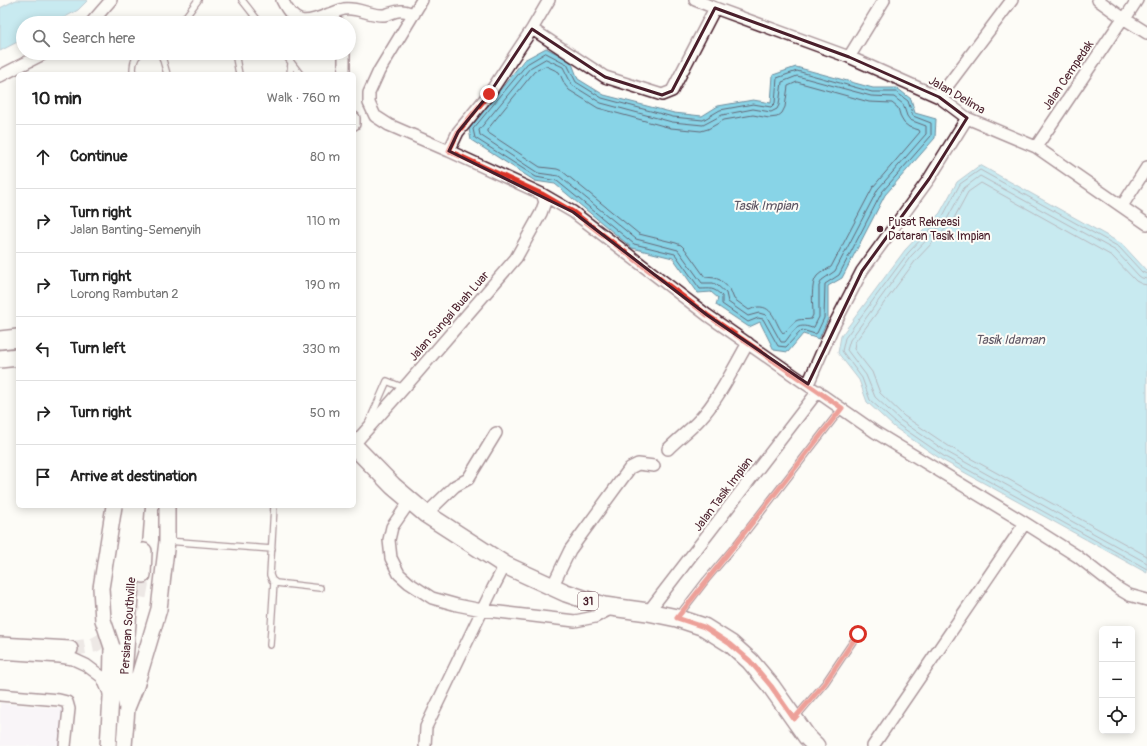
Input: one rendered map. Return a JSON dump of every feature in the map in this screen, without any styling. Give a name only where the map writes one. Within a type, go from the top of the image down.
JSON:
[{"type":"main road","points":[[0,340],[16,338]]},
{"type":"main road","points":[[0,360],[16,358]]},
{"type":"main road","name":"31","points":[[357,441],[393,486],[426,514],[505,565],[552,588],[604,606],[648,612],[677,618],[704,627],[730,644],[750,661],[771,686],[807,737],[816,746]]},
{"type":"main road","points":[[112,647],[103,620],[101,588],[114,508]]},
{"type":"main road","name":"Persiaran Southville","points":[[108,746],[112,647],[124,508]]},
{"type":"main road","name":"Persiaran Southville","points":[[124,746],[127,708],[123,687],[137,508]]},
{"type":"main road","points":[[143,575],[145,508]]},
{"type":"main road","points":[[127,708],[150,607],[160,520],[159,508]]},
{"type":"main road","points":[[127,708],[136,686],[159,609],[167,541],[167,508]]},
{"type":"main road","points":[[0,645],[70,649]]},
{"type":"street","points":[[97,16],[111,0]]},
{"type":"street","points":[[282,0],[293,16]]},
{"type":"street","points":[[422,0],[379,71],[369,93],[369,103],[375,116],[390,125],[542,194],[573,212],[707,315],[875,432],[1077,556],[1119,589],[1129,595],[1147,600]]},
{"type":"street","points":[[449,151],[458,132],[489,94],[532,29],[549,0]]},
{"type":"street","name":"Jalan Delima","points":[[695,0],[849,58],[939,97],[967,118],[1036,147],[1147,224]]},
{"type":"street","points":[[849,58],[884,0]]},
{"type":"street","points":[[939,97],[1012,0]]},
{"type":"street","points":[[1098,0],[1147,33]]},
{"type":"street","name":"Jalan Cempedak","points":[[1036,147],[1123,18],[1128,14],[1137,0]]},
{"type":"street","points":[[532,29],[605,77],[662,95],[672,91],[715,8]]},
{"type":"street","points":[[328,15],[343,9],[359,10],[384,15],[401,10],[414,14]]},
{"type":"street","points":[[0,76],[31,60]]},
{"type":"street","points":[[344,60],[344,72]]},
{"type":"street","name":"Jalan Tasik Impian","points":[[648,612],[813,388],[832,329],[862,271],[929,179],[967,118]]},
{"type":"street","points":[[1122,206],[1147,167]]},
{"type":"street","name":"Jalan Sungai Buah Luar","points":[[357,441],[516,258],[541,213],[545,202],[542,194]]},
{"type":"street","points":[[668,449],[701,418],[717,396],[748,343]]},
{"type":"street","points":[[426,514],[455,486],[468,479],[496,433]]},
{"type":"street","points":[[552,588],[570,550],[630,468],[638,464],[654,466]]},
{"type":"street","points":[[410,500],[392,528],[389,540],[391,558],[399,574],[409,583],[432,598],[456,606],[575,621],[595,617],[612,608]]},
{"type":"street","points":[[873,746],[1025,523]]},
{"type":"street","points":[[425,746],[426,727],[505,565]]},
{"type":"street","points":[[0,653],[73,659],[86,665],[102,677],[111,697]]},
{"type":"street","points":[[0,695],[67,702],[69,709],[65,746]]},
{"type":"lane","points":[[186,16],[198,0]]},
{"type":"lane","points":[[242,0],[255,16]]},
{"type":"lane","points":[[133,72],[135,60]]},
{"type":"lane","points":[[163,60],[166,72]]},
{"type":"lane","points":[[237,60],[239,72]]},
{"type":"lane","points":[[290,72],[291,62]]},
{"type":"lane","points":[[291,62],[298,72]]},
{"type":"lane","points":[[357,441],[387,381],[404,388]]},
{"type":"lane","points":[[677,618],[842,408]]},
{"type":"lane","points":[[270,645],[274,582],[270,575],[274,508]]},
{"type":"lane","points":[[167,541],[272,549]]},
{"type":"lane","points":[[274,582],[320,588]]},
{"type":"lane","points":[[794,719],[825,683],[858,634]]},
{"type":"highlighted area","points":[[715,8],[849,57],[939,97],[967,118],[929,179],[862,271],[808,384],[707,315],[573,212],[449,151],[458,132],[489,94],[532,29],[605,77],[662,95],[672,91]]},
{"type":"shaded area","points":[[0,703],[65,709],[62,746],[0,746]]},
{"type":"water","points":[[16,0],[88,0],[78,10],[67,16],[16,16],[16,43],[0,51],[0,8]]},
{"type":"water","name":"Tasik Impian","points":[[546,48],[571,61],[578,79],[604,95],[674,113],[702,116],[718,106],[753,100],[771,103],[773,75],[796,67],[873,88],[897,88],[911,99],[915,113],[936,119],[935,138],[885,195],[842,278],[828,286],[828,319],[819,339],[803,334],[788,352],[774,350],[760,322],[749,327],[716,305],[718,298],[711,292],[698,293],[673,258],[632,248],[555,184],[535,181],[471,140],[469,129],[524,60]]},
{"type":"water","name":"Tasik Idaman","points":[[980,165],[1122,244],[1147,271],[1147,573],[942,460],[894,427],[867,402],[859,380],[838,353],[841,336],[905,250],[940,213],[957,182]]},
{"type":"tunnel","points":[[70,649],[94,645],[114,634],[127,618],[139,597],[143,575]]},
{"type":"place","name":"Pusat Rekreasi Dataran Tasik Impian","points":[[880,229]]},
{"type":"route","points":[[489,94],[458,132],[449,151],[542,194],[573,212],[707,315],[842,408],[677,618],[704,627],[730,644],[750,661],[771,686],[794,719],[825,683],[858,634]]}]
